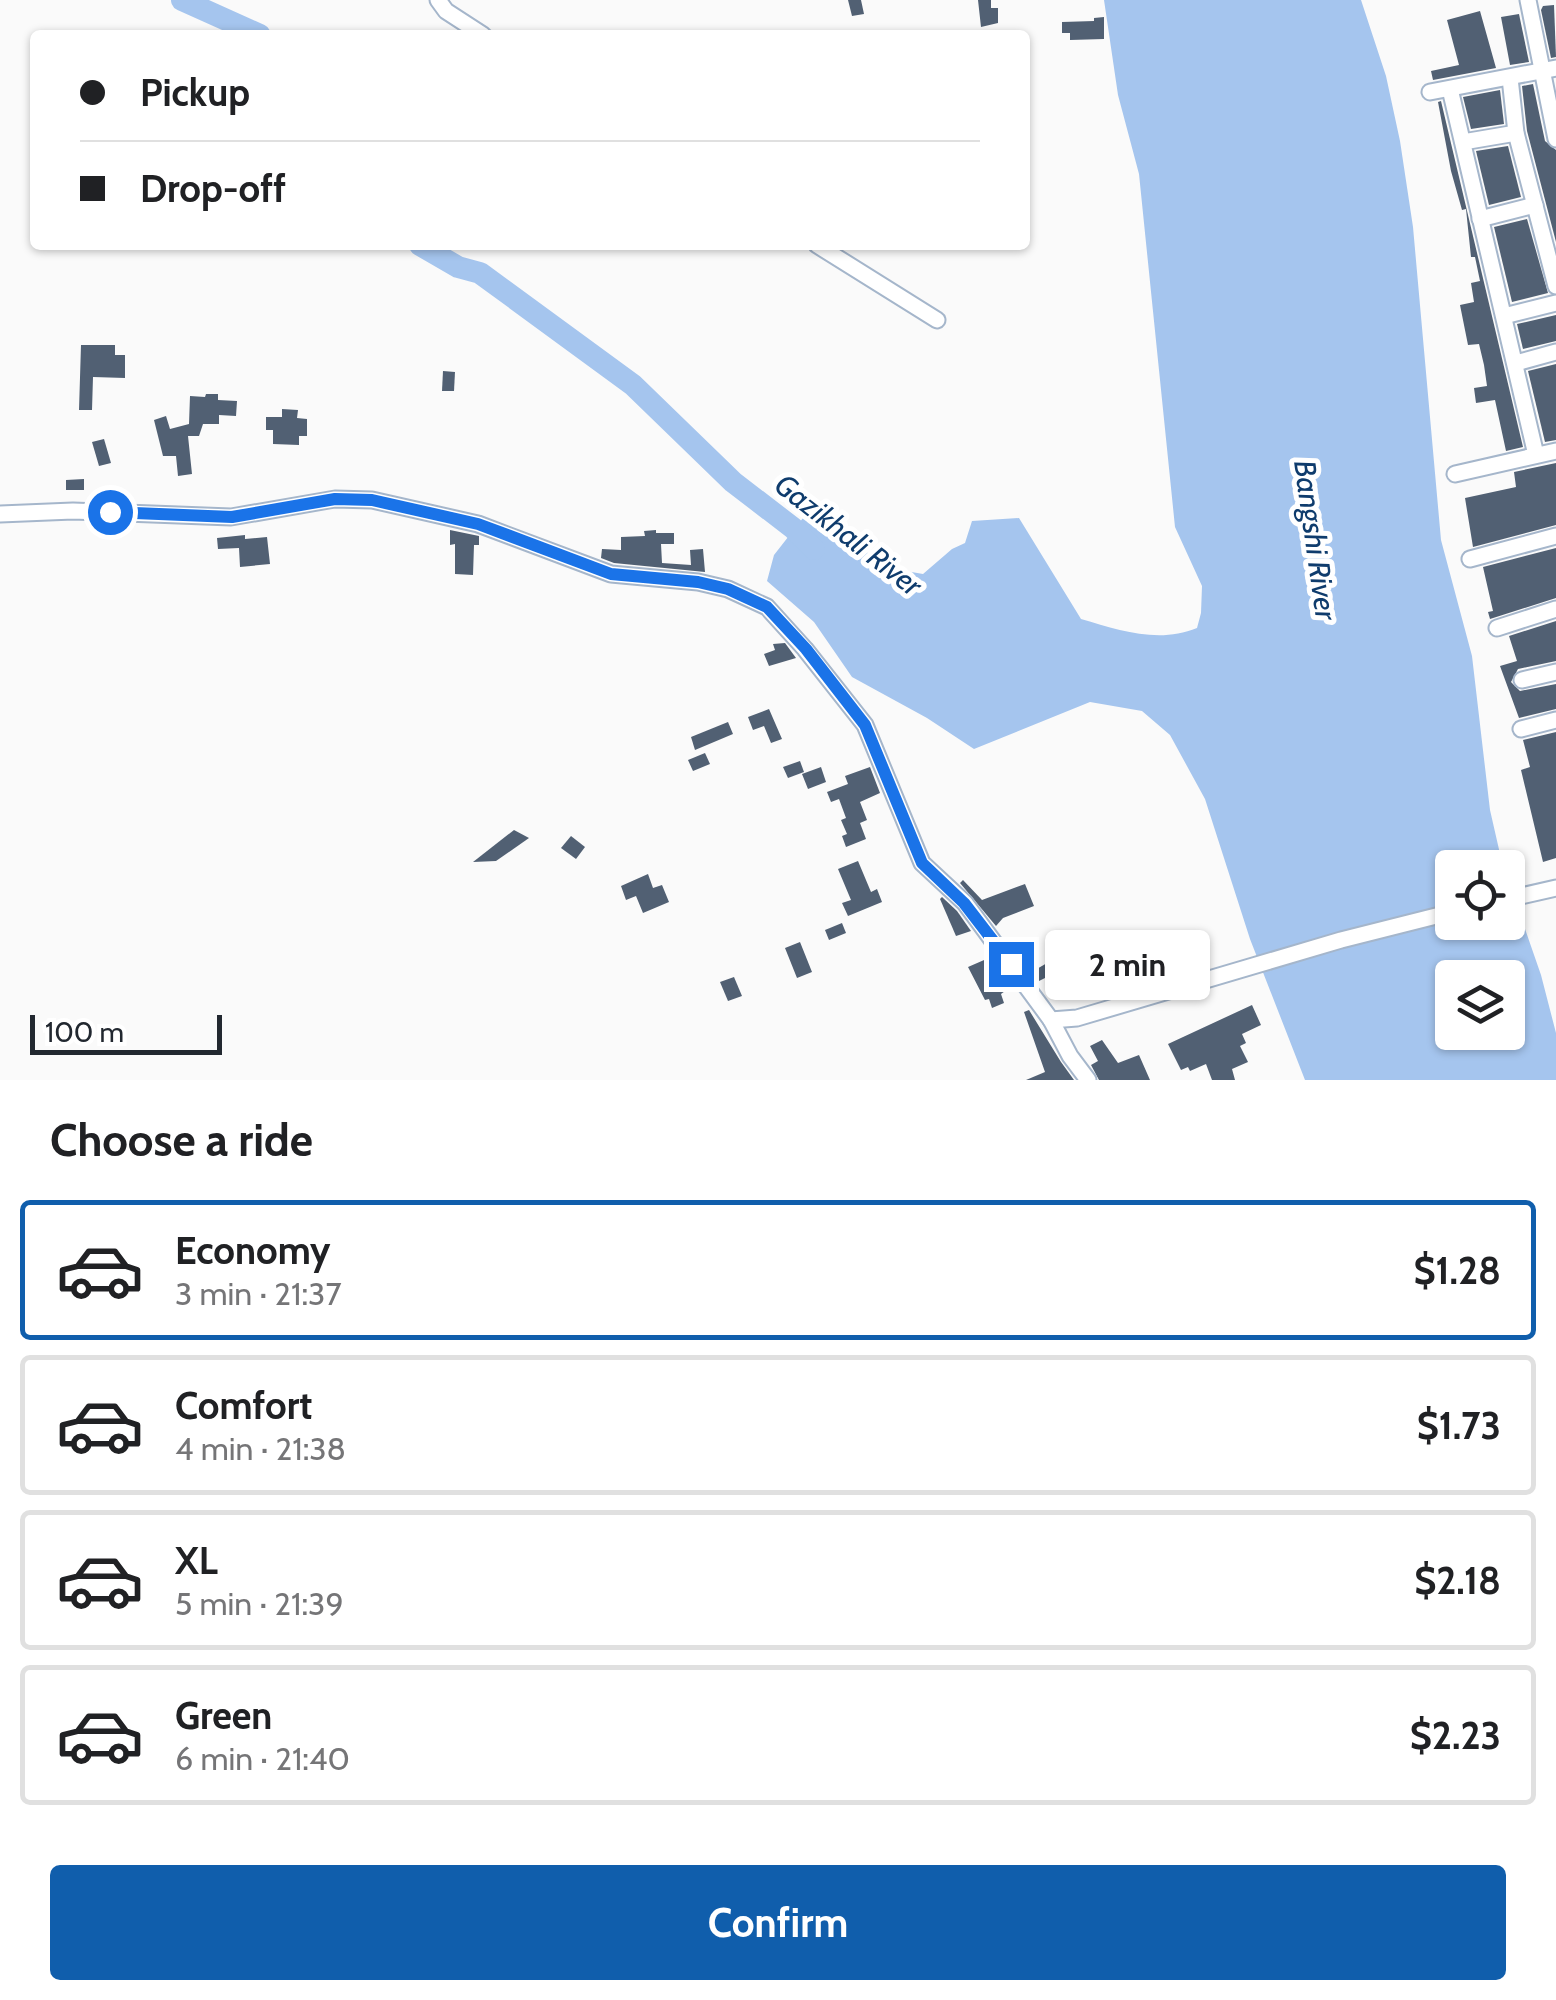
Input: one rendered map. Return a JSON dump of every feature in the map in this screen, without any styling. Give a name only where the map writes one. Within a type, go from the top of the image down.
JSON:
[{"type":"street","points":[[438,0],[446,11],[475,30]]},
{"type":"street","points":[[1528,2],[1548,70],[1556,139]]},
{"type":"street","points":[[1430,92],[1548,70]]},
{"type":"street","points":[[1510,78],[1516,133],[1556,286]]},
{"type":"street","points":[[1450,88],[1536,455]]},
{"type":"street","points":[[1463,142],[1516,133]]},
{"type":"street","points":[[1480,219],[1535,206]]},
{"type":"street","points":[[825,250],[936,320]]},
{"type":"street","points":[[1504,316],[1556,303]]},
{"type":"street","points":[[1516,364],[1556,352]]},
{"type":"street","points":[[1455,474],[1556,451]]},
{"type":"street","points":[[0,514],[74,511],[232,517],[335,499],[372,500],[478,524],[611,574],[698,582],[767,607],[865,725],[922,863],[964,903],[1051,1020],[1088,1080]]},
{"type":"street","points":[[1470,559],[1556,536]]},
{"type":"street","points":[[1497,628],[1556,610]]},
{"type":"street","points":[[1522,680],[1556,672]]},
{"type":"street","points":[[1521,729],[1556,720]]},
{"type":"street","points":[[1525,895],[1556,888]]},
{"type":"street","points":[[1051,1020],[1077,1018],[1340,940],[1435,916]]},
{"type":"water","name":"Bangshi River","points":[[1104,0],[1361,0],[1386,76],[1400,141],[1413,227],[1441,540],[1472,656],[1490,810],[1499,850],[1435,850],[1435,940],[1525,940],[1525,929],[1556,1033],[1556,1080],[1305,1080],[1250,939],[1205,799],[1170,735],[1142,711],[1090,702],[974,749],[852,677],[814,622],[767,581],[774,555],[803,518],[900,570],[923,574],[965,543],[972,521],[1019,518],[1081,619],[1153,635],[1197,628],[1202,586],[1175,527],[1139,174],[1118,95]]},
{"type":"building","points":[[848,0],[861,0],[864,14],[852,16]]},
{"type":"building","points":[[978,0],[991,0],[991,8],[998,8],[998,23],[981,27]]},
{"type":"building","points":[[1554,5],[1556,57],[1551,58],[1541,10],[1543,6]]},
{"type":"building","points":[[1480,11],[1496,68],[1433,80],[1431,71],[1459,65],[1447,20]]},
{"type":"building","points":[[1519,14],[1529,62],[1510,65],[1501,17]]},
{"type":"building","points":[[1104,17],[1104,39],[1070,40],[1070,33],[1062,33],[1062,22]]},
{"type":"building","points":[[1533,84],[1545,141],[1556,150],[1556,242],[1527,131],[1522,86]]},
{"type":"building","points":[[1500,90],[1504,124],[1471,129],[1463,97]]},
{"type":"building","points":[[1441,101],[1523,447],[1506,451],[1495,400],[1476,403],[1474,388],[1487,386],[1484,365],[1479,344],[1468,345],[1460,305],[1474,302],[1471,283],[1480,281],[1475,257],[1471,257],[1466,209],[1462,210],[1451,171],[1438,102]]},
{"type":"building","points":[[1508,146],[1521,197],[1489,205],[1476,151]]},
{"type":"building","points":[[1527,219],[1548,293],[1512,302],[1494,227]]},
{"type":"building","points":[[1556,315],[1556,341],[1523,349],[1517,324]]},
{"type":"building","points":[[81,345],[115,345],[115,355],[125,355],[125,378],[93,377],[92,410],[79,410]]},
{"type":"building","points":[[1556,364],[1556,440],[1545,442],[1528,371]]},
{"type":"building","points":[[443,371],[455,372],[454,391],[442,391]]},
{"type":"building","points":[[218,394],[218,400],[237,401],[236,416],[219,415],[219,424],[203,424],[199,436],[188,436],[192,474],[178,476],[176,456],[163,456],[154,420],[166,416],[170,429],[189,424],[190,396]]},
{"type":"building","points":[[282,409],[298,410],[297,418],[307,419],[307,436],[299,436],[299,445],[273,444],[273,430],[266,430],[266,417],[282,417]]},
{"type":"building","points":[[104,439],[111,463],[99,466],[92,442]]},
{"type":"building","points":[[1556,463],[1556,525],[1473,547],[1465,498],[1516,487],[1514,472]]},
{"type":"building","points":[[84,479],[84,490],[66,490],[66,480]]},
{"type":"building","points":[[450,530],[479,536],[479,545],[474,545],[473,575],[455,574],[455,544],[450,545]]},
{"type":"building","points":[[644,531],[674,533],[674,544],[661,544],[662,563],[691,565],[690,550],[703,549],[705,572],[614,563],[601,558],[602,549],[621,550],[621,537],[645,536]]},
{"type":"building","points":[[245,535],[245,539],[267,537],[270,564],[240,567],[239,548],[218,549],[217,538]]},
{"type":"building","points":[[1556,548],[1556,598],[1490,619],[1488,612],[1493,611],[1483,567]]},
{"type":"building","points":[[1556,621],[1556,661],[1518,669],[1511,682],[1520,691],[1556,684],[1556,709],[1519,718],[1500,666],[1517,661],[1509,636]]},
{"type":"building","points":[[785,643],[796,658],[769,666],[764,654],[775,650],[773,644]]},
{"type":"building","points":[[769,709],[782,739],[771,743],[764,726],[753,730],[748,717]]},
{"type":"building","points":[[728,722],[733,734],[695,750],[691,737]]},
{"type":"building","points":[[1556,732],[1556,858],[1543,862],[1521,770],[1530,767],[1523,740]]},
{"type":"building","points":[[705,753],[710,764],[693,771],[688,760]]},
{"type":"building","points":[[800,761],[804,772],[788,778],[783,767]]},
{"type":"building","points":[[821,767],[826,782],[808,789],[802,774]]},
{"type":"building","points":[[870,767],[880,793],[860,802],[867,820],[860,823],[866,839],[846,847],[842,836],[847,834],[841,820],[846,818],[839,799],[831,802],[827,792],[848,784],[845,776]]},
{"type":"building","points":[[514,830],[529,838],[496,861],[473,862]]},
{"type":"building","points":[[571,836],[585,847],[576,859],[561,848]]},
{"type":"building","points":[[858,861],[871,892],[877,889],[882,902],[848,916],[842,903],[851,900],[838,869]]},
{"type":"building","points":[[648,874],[653,888],[662,885],[669,902],[643,913],[636,896],[626,900],[621,886]]},
{"type":"building","points":[[963,880],[982,900],[1025,884],[1034,906],[1003,918],[996,926],[960,883]]},
{"type":"building","points":[[942,897],[957,911],[971,931],[956,936]]},
{"type":"building","points":[[842,923],[846,933],[829,940],[825,930]]},
{"type":"building","points":[[800,942],[812,972],[797,978],[785,948]]},
{"type":"building","points":[[991,957],[1012,986],[1001,994],[1004,1003],[992,1008],[968,967]]},
{"type":"building","points":[[1047,963],[1053,974],[1037,982],[1030,973]]},
{"type":"building","points":[[734,977],[742,996],[728,1001],[720,982]]},
{"type":"building","points":[[1252,1005],[1261,1025],[1242,1034],[1246,1043],[1240,1046],[1248,1062],[1232,1069],[1235,1080],[1212,1080],[1206,1064],[1190,1071],[1188,1067],[1181,1070],[1168,1044]]},
{"type":"building","points":[[1029,1010],[1074,1080],[1026,1080],[1045,1072],[1024,1012]]},
{"type":"building","points":[[1102,1040],[1118,1063],[1139,1055],[1150,1080],[1099,1080],[1091,1065],[1098,1061],[1090,1046]]},
{"type":"waterway","name":"Gazikhali River","points":[[182,0],[249,30]]},
{"type":"waterway","name":"Gazikhali River","points":[[429,250],[458,267],[480,273],[633,385],[733,482],[814,549]]},
{"type":"route","points":[[110,512],[232,517],[335,499],[372,500],[478,524],[611,574],[698,582],[728,589],[767,607],[806,649],[865,725],[922,863],[964,903],[1011,964]]}]
